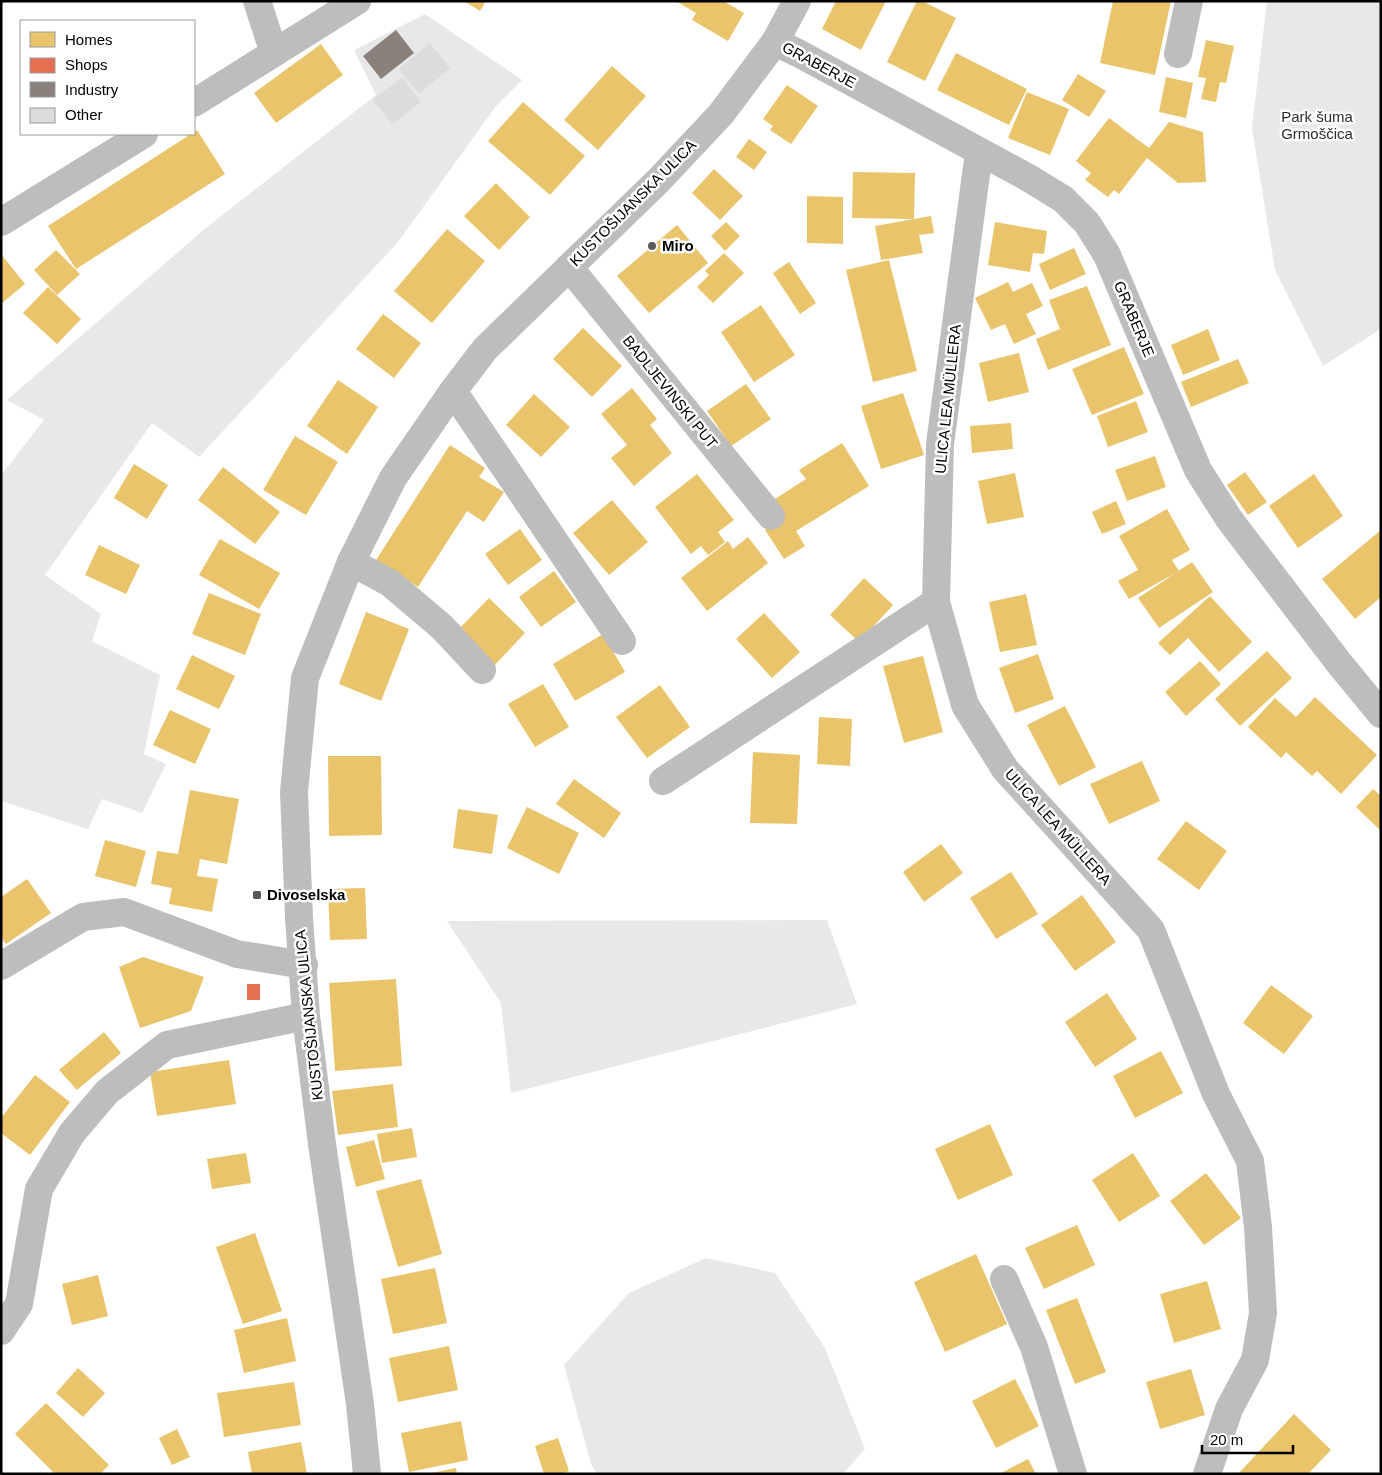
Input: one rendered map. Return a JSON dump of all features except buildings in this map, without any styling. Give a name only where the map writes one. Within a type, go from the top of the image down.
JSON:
[{"type":"street","points":[[257,1],[274,53]]},
{"type":"street","points":[[195,102],[357,1]]},
{"type":"street","name":"KUSTOŠIJANSKA ULICA","points":[[367,1474],[360,1404],[322,1144],[306,1016],[294,792],[305,678],[351,562],[393,478],[453,391],[485,349],[658,181],[721,114],[775,42],[797,1]]},
{"type":"street","points":[[1178,54],[1189,1]]},
{"type":"street","name":"GRABERJE","points":[[775,42],[1027,177],[1063,199],[1087,223],[1107,255],[1198,470],[1230,519],[1339,663],[1381,714]]},
{"type":"street","points":[[1,222],[142,135]]},
{"type":"street","name":"ULICA LEA MÜLLERA","points":[[979,152],[940,444],[936,602],[965,705],[1005,770],[1151,930],[1216,1094],[1250,1161],[1258,1227],[1263,1313],[1255,1360],[1229,1409],[1207,1474]]},
{"type":"street","name":"BADLJEVINSKI PUT","points":[[569,267],[771,516]]},
{"type":"street","points":[[453,391],[622,641]]},
{"type":"street","points":[[351,562],[390,583],[442,628],[482,670]]},
{"type":"street","points":[[663,781],[936,602]]},
{"type":"street","points":[[1,966],[83,917],[124,912],[236,954],[304,965]]},
{"type":"street","points":[[1,1331],[19,1304],[38,1189],[72,1133],[106,1092],[167,1045],[306,1016]]},
{"type":"street","points":[[1004,1279],[1034,1347],[1073,1474]]},
{"type":"green space","name":"Park šuma Grmoščica","points":[[1267,1],[1381,1],[1381,329],[1323,366],[1275,270],[1252,128]]},
{"type":"green space","points":[[425,14],[522,80],[496,106],[398,242],[199,457],[152,423],[45,575],[101,614],[92,641],[160,675],[144,754],[166,764],[142,813],[102,799],[88,829],[1,801],[1,474],[44,420],[7,400],[207,227],[376,95],[354,50]]},
{"type":"green space","points":[[827,920],[857,1004],[511,1093],[501,1003],[447,921]]},
{"type":"green space","points":[[706,1258],[775,1273],[825,1348],[865,1449],[843,1474],[597,1474],[591,1464],[564,1365],[629,1293]]},
{"type":"place","name":"Miro","points":[[652,246]]},
{"type":"place","name":"Divoselska","points":[[257,895]]}]
